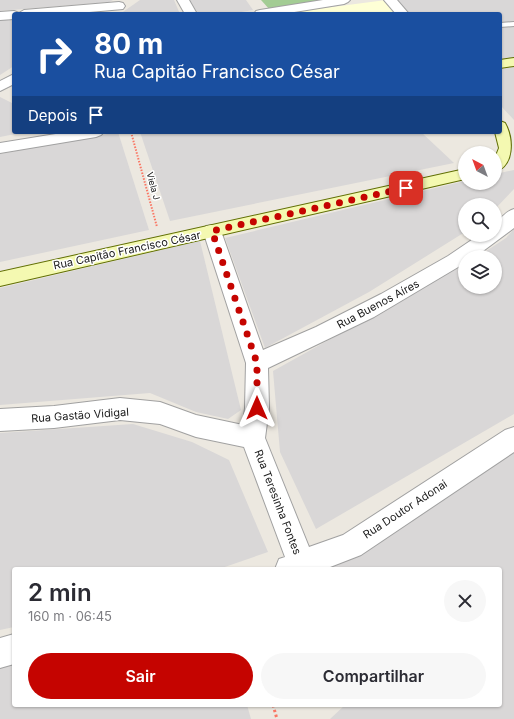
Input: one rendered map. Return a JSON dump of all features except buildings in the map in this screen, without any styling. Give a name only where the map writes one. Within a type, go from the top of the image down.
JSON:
[{"type":"street","points":[[183,0],[189,12]]},
{"type":"street","points":[[272,12],[344,0]]},
{"type":"street","points":[[390,0],[401,12]]},
{"type":"street","points":[[42,12],[124,3]]},
{"type":"street","points":[[111,12],[124,3]]},
{"type":"street","points":[[0,16],[12,15]]},
{"type":"street","points":[[502,64],[514,62]]},
{"type":"street","points":[[0,87],[12,79]]},
{"type":"street","points":[[502,118],[514,130]]},
{"type":"street","points":[[502,130],[508,148],[502,162]]},
{"type":"street","points":[[0,148],[84,134]]},
{"type":"street","points":[[502,166],[514,163]]},
{"type":"street","name":"Rua Capitão Francisco César","points":[[0,279],[100,255],[161,243],[458,176]]},
{"type":"street","points":[[502,228],[509,222],[514,215]]},
{"type":"street","name":"Rua Teresinha Fontes","points":[[212,231],[257,363],[257,408],[253,438],[296,566]]},
{"type":"street","name":"Rua Buenos Aíres","points":[[257,363],[310,340],[398,295],[483,242]]},
{"type":"street","name":"Rua Gastão Vidigal","points":[[0,420],[54,417],[120,409],[160,413],[196,426],[253,438]]},
{"type":"street","name":"Rua Doutor Adonai","points":[[296,566],[351,545],[514,438]]},
{"type":"street","points":[[0,653],[12,650]]},
{"type":"lane","points":[[502,25],[514,24]]},
{"type":"path","name":"Viela J","points":[[132,134],[161,243]]},
{"type":"path","points":[[274,707],[277,719]]},
{"type":"shaded area","points":[[0,0],[113,0],[109,2],[0,11]]},
{"type":"shaded area","points":[[140,0],[174,0],[179,12],[123,12]]},
{"type":"shaded area","points":[[190,0],[246,0],[253,10],[242,12],[197,12]]},
{"type":"shaded area","points":[[261,0],[337,0],[270,10]]},
{"type":"shaded area","points":[[386,0],[396,12],[303,12],[302,11]]},
{"type":"shaded area","points":[[396,0],[514,0],[514,58],[502,60],[502,12],[408,12]]},
{"type":"shaded area","points":[[12,19],[12,67],[0,75],[0,20]]},
{"type":"shaded area","points":[[514,67],[514,120],[502,107],[502,69]]},
{"type":"shaded area","points":[[0,97],[12,103],[12,134],[15,134],[0,137]]},
{"type":"shaded area","points":[[107,134],[119,134],[149,230],[0,262],[0,154]]},
{"type":"shaded area","points":[[141,134],[423,134],[454,163],[170,221]]},
{"type":"shaded area","points":[[514,170],[514,189],[502,202],[502,198],[458,198],[458,236],[369,292],[265,348],[225,238],[458,183],[458,190],[502,190],[502,173]]},
{"type":"shaded area","points":[[514,229],[514,414],[316,529],[280,452],[273,371],[458,268],[458,294],[502,294],[502,250],[488,250],[506,238]]},
{"type":"shaded area","points":[[200,241],[241,410],[228,419],[196,412],[150,393],[0,405],[0,288]]},
{"type":"shaded area","points":[[133,424],[192,442],[229,460],[268,552],[225,567],[12,567],[12,627],[0,630],[0,433]]},
{"type":"shaded area","points":[[514,449],[514,719],[330,719],[343,707],[502,707],[502,567],[332,567]]},
{"type":"shaded area","points":[[12,658],[12,707],[248,707],[251,719],[0,719],[0,661]]},
{"type":"route","points":[[257,408],[257,363],[212,231],[406,188]]}]
